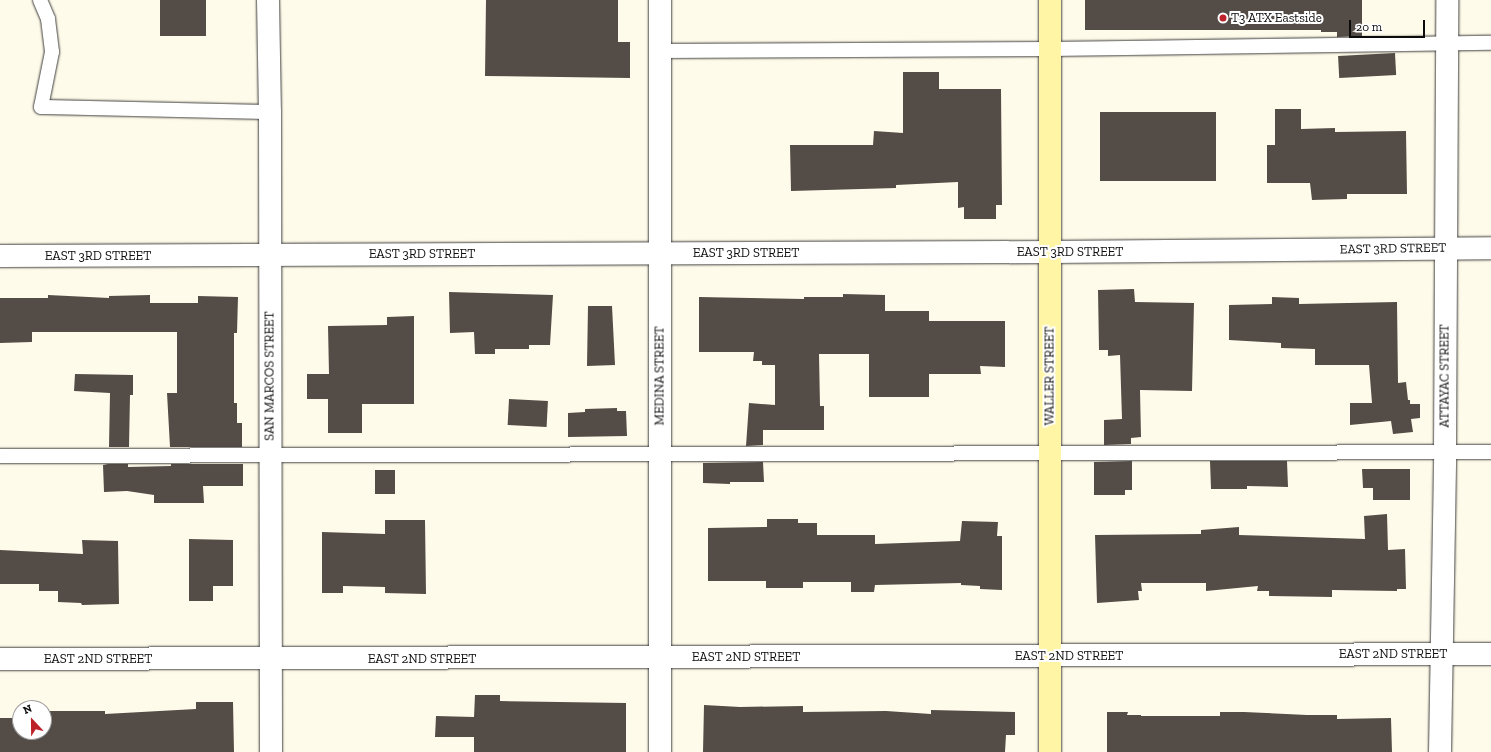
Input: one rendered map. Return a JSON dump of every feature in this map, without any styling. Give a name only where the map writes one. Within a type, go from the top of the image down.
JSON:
[{"type":"street","name":"SAN MARCOS STREET","points":[[268,0],[271,255],[271,752]]},
{"type":"street","name":"MEDINA STREET","points":[[660,0],[660,752]]},
{"type":"street","name":"WALLER STREET","points":[[1050,0],[1050,752]]},
{"type":"street","name":"ATTAYAC STREET","points":[[1440,752],[1445,452],[1447,0]]},
{"type":"street","name":"EAST 3RD STREET","points":[[0,256],[1050,252],[1491,248]]},
{"type":"street","name":"EAST 2ND STREET","points":[[0,659],[660,658],[1491,654]]},
{"type":"lane","points":[[40,0],[48,19],[52,52],[41,107],[270,112]]},
{"type":"lane","points":[[660,51],[1050,49],[1491,43]]},
{"type":"lane","points":[[0,456],[1491,452]]},
{"type":"building","points":[[160,0],[206,0],[206,36],[160,36]]},
{"type":"building","points":[[486,0],[618,0],[618,42],[630,42],[630,78],[485,76]]},
{"type":"building","name":"T3 ATX Eastside","points":[[1085,0],[1362,0],[1362,36],[1337,37],[1337,32],[1321,32],[1321,30],[1085,30]]},
{"type":"building","points":[[1395,53],[1396,75],[1339,78],[1338,56]]},
{"type":"building","points":[[903,72],[939,72],[939,89],[1001,89],[1002,205],[996,205],[996,219],[964,219],[964,207],[958,208],[958,182],[896,185],[896,188],[791,191],[790,145],[873,145],[874,131],[903,133]]},
{"type":"building","points":[[1275,109],[1301,109],[1301,129],[1335,128],[1335,132],[1406,131],[1407,194],[1347,194],[1347,199],[1312,200],[1310,183],[1267,183],[1267,145],[1275,145]]},
{"type":"building","points":[[1100,112],[1216,112],[1216,181],[1100,181]]},
{"type":"building","points":[[1134,289],[1135,302],[1194,303],[1192,391],[1140,390],[1141,437],[1131,438],[1131,444],[1104,445],[1104,420],[1122,419],[1120,355],[1108,356],[1108,350],[1099,350],[1098,290]]},
{"type":"building","points":[[449,292],[553,295],[550,345],[529,345],[529,349],[495,349],[495,354],[475,354],[474,332],[450,333]]},
{"type":"building","points":[[843,294],[885,295],[885,311],[929,311],[929,321],[1005,321],[1005,367],[980,366],[981,374],[929,374],[929,397],[869,397],[869,354],[819,354],[820,406],[824,406],[824,430],[763,430],[763,445],[746,446],[749,403],[775,405],[775,365],[762,365],[762,361],[753,361],[754,352],[699,352],[699,297],[804,299],[804,297],[843,297]]},
{"type":"building","points":[[48,295],[109,298],[109,296],[150,295],[150,303],[198,303],[198,296],[238,297],[237,333],[234,333],[234,403],[237,403],[237,423],[242,423],[242,447],[170,447],[167,393],[177,393],[177,332],[32,332],[32,342],[0,343],[0,298],[48,298]]},
{"type":"building","points":[[1272,297],[1299,298],[1299,304],[1397,302],[1398,383],[1406,382],[1408,400],[1410,400],[1410,404],[1420,404],[1420,418],[1411,419],[1413,432],[1393,434],[1391,421],[1350,425],[1350,403],[1372,403],[1369,365],[1315,365],[1315,349],[1281,348],[1281,343],[1229,340],[1229,305],[1272,304]]},
{"type":"building","points":[[588,306],[612,306],[615,365],[587,366]]},
{"type":"building","points":[[414,316],[414,404],[362,404],[362,433],[328,433],[328,399],[307,399],[307,374],[329,374],[328,326],[387,325],[387,317]]},
{"type":"building","points":[[75,374],[133,375],[133,395],[130,395],[129,447],[109,447],[110,393],[74,391]]},
{"type":"building","points":[[509,399],[548,401],[547,427],[508,425]]},
{"type":"building","points":[[617,408],[617,411],[626,411],[627,436],[568,437],[568,413],[585,412],[585,409]]},
{"type":"building","points":[[1132,461],[1132,490],[1125,490],[1125,495],[1094,495],[1094,462]]},
{"type":"building","points":[[1210,461],[1287,461],[1288,487],[1247,486],[1247,489],[1211,489]]},
{"type":"building","points":[[763,462],[764,482],[730,482],[730,484],[703,483],[703,463]]},
{"type":"building","points":[[128,464],[128,467],[171,466],[171,464],[243,464],[243,486],[203,486],[204,503],[154,503],[154,495],[127,491],[104,492],[103,465]]},
{"type":"building","points":[[1362,469],[1410,469],[1410,500],[1373,500],[1373,488],[1363,488]]},
{"type":"building","points":[[375,470],[395,470],[395,494],[375,494]]},
{"type":"building","points":[[1387,514],[1388,550],[1405,549],[1406,589],[1397,589],[1397,591],[1332,590],[1332,597],[1269,596],[1269,591],[1257,591],[1258,586],[1206,591],[1206,583],[1141,583],[1142,591],[1138,591],[1139,600],[1097,603],[1095,535],[1201,534],[1201,530],[1239,527],[1239,535],[1365,539],[1364,516]]},
{"type":"building","points":[[767,519],[798,519],[798,523],[817,523],[817,535],[875,535],[875,544],[960,541],[962,521],[998,522],[997,536],[1002,536],[1002,590],[980,589],[980,586],[961,585],[961,583],[875,585],[874,592],[851,592],[851,582],[803,582],[803,588],[766,588],[766,581],[708,581],[708,528],[767,527]]},
{"type":"building","points":[[385,520],[425,520],[426,594],[385,593],[385,587],[343,586],[343,593],[322,593],[322,532],[385,534]]},
{"type":"building","points":[[189,539],[233,540],[233,586],[213,586],[213,601],[189,601]]},
{"type":"building","points":[[82,540],[118,541],[119,604],[82,605],[81,603],[58,602],[58,591],[39,591],[39,584],[0,584],[0,550],[83,554]]},
{"type":"building","points":[[475,695],[500,695],[500,701],[626,703],[626,752],[474,752],[474,737],[435,737],[436,716],[474,717]]},
{"type":"building","points":[[196,702],[233,702],[234,752],[0,752],[0,718],[12,718],[12,740],[52,740],[52,711],[105,711],[105,714],[196,709]]},
{"type":"building","points":[[704,705],[740,707],[803,706],[803,712],[886,711],[931,714],[931,710],[1015,712],[1015,735],[1006,735],[1005,752],[703,752]]},
{"type":"building","points":[[1107,712],[1128,712],[1127,715],[1141,716],[1220,716],[1220,712],[1244,712],[1337,715],[1337,719],[1391,718],[1392,752],[1107,752]]},
{"type":"place","name":"T3 ATX Eastside","points":[[1223,18]]}]
